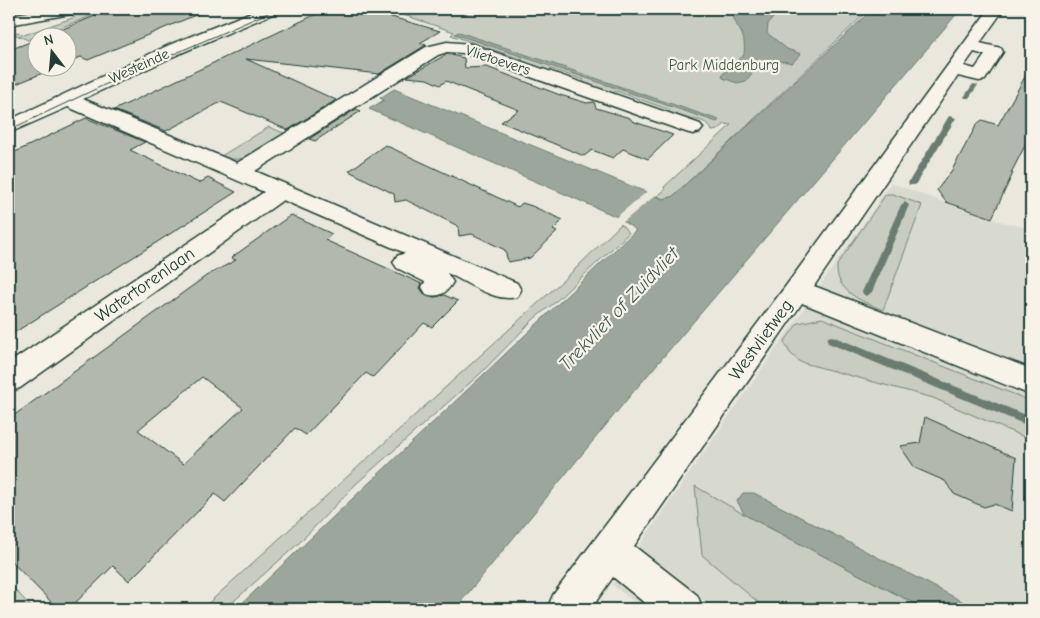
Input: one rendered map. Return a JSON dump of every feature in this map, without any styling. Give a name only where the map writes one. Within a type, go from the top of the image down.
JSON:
[{"type":"street","points":[[9,20],[71,9]]},
{"type":"street","name":"Westeinde","points":[[9,127],[174,49],[272,9]]},
{"type":"street","name":"Westvlietweg","points":[[567,609],[797,290],[996,9]]},
{"type":"street","name":"Vlietoevers","points":[[238,172],[432,51],[447,46],[464,48],[693,128]]},
{"type":"street","points":[[68,100],[390,236],[508,290]]},
{"type":"street","name":"Watertorenlaan","points":[[9,379],[282,190]]},
{"type":"street","points":[[390,236],[377,249],[434,275],[440,282],[435,287]]},
{"type":"street","points":[[797,290],[1031,382]]},
{"type":"street","points":[[609,550],[682,609]]},
{"type":"shaded area","points":[[891,183],[991,219],[1031,229],[1031,609],[644,609],[612,585]]},
{"type":"green space","points":[[79,9],[107,10],[60,28],[44,28],[75,17],[67,13]]},
{"type":"green space","name":"Park Middenburg","points":[[386,9],[870,9],[672,197],[663,199],[657,196],[665,190],[664,187],[731,125],[725,124],[718,130],[712,131],[704,122],[679,118],[667,113],[670,110],[616,91],[612,94],[581,84],[584,80],[551,69],[547,72],[520,62],[523,60],[451,35],[454,32]]},
{"type":"green space","points":[[9,29],[24,35],[28,34],[28,40],[9,32]]},
{"type":"green space","points":[[269,127],[289,135],[265,150],[248,157],[230,159],[221,156]]},
{"type":"green space","points":[[886,194],[893,194],[922,205],[883,310],[859,299],[845,289],[840,282],[837,265]]},
{"type":"green space","points":[[621,224],[629,233],[553,304],[535,318],[480,374],[356,484],[300,542],[225,609],[202,609],[571,273]]},
{"type":"green space","points":[[822,318],[1031,401],[1031,440],[933,398],[800,362],[790,353],[784,342],[798,323]]},
{"type":"green space","points":[[695,486],[745,515],[925,609],[766,609],[702,555]]},
{"type":"green space","points":[[9,583],[33,609],[12,609],[9,606]]},
{"type":"water","points":[[738,9],[780,9],[768,24],[767,33],[787,49],[801,54],[792,63],[778,61],[766,63],[755,70],[746,81],[737,83],[723,78],[722,75],[744,55],[744,40],[733,13]]},
{"type":"water","name":"Trekvliet of Zuidvliet","points":[[873,9],[961,9],[629,397],[455,609],[236,609],[636,230],[615,216],[369,109],[384,100],[380,98],[394,89],[663,199],[672,197]]},
{"type":"water","points":[[459,32],[719,120],[717,122],[455,34]]},
{"type":"water","points":[[743,493],[754,493],[977,609],[925,609],[745,515],[737,501]]},
{"type":"pier","points":[[649,190],[657,194],[622,223],[614,219]]},
{"type":"building","points":[[112,9],[210,9],[88,60],[81,57],[78,58],[78,28],[65,28]]},
{"type":"building","points":[[327,9],[364,9],[440,31],[420,43],[426,45],[379,74],[246,59],[336,100],[288,130],[221,102],[166,131],[114,110]]},
{"type":"building","points":[[28,43],[28,78],[31,78],[9,87],[9,50]]},
{"type":"building","points":[[447,54],[464,58],[465,68],[487,67],[560,95],[587,103],[594,102],[596,108],[630,118],[632,121],[673,135],[648,159],[623,149],[613,158],[592,150],[584,156],[501,122],[519,110],[446,81],[440,85],[427,79],[407,77]]},
{"type":"building","points":[[1031,66],[1031,134],[1011,173],[1013,173],[992,218],[946,202],[937,190],[952,170],[977,124],[982,120],[998,125]]},
{"type":"building","points":[[356,109],[361,111],[315,141],[309,139]]},
{"type":"building","points":[[86,118],[145,142],[130,150],[199,183],[208,178],[236,192],[9,336],[9,155]]},
{"type":"building","points":[[385,145],[518,207],[522,203],[563,220],[553,230],[557,232],[530,258],[508,262],[505,250],[472,234],[459,236],[458,226],[406,200],[395,202],[394,194],[349,171]]},
{"type":"building","points":[[291,215],[332,234],[325,240],[422,284],[420,288],[426,296],[444,295],[458,301],[432,327],[424,323],[373,377],[366,373],[306,435],[295,428],[225,502],[215,494],[129,581],[113,566],[69,609],[58,609],[9,559],[9,419],[206,276],[236,260],[231,258]],"holes":[[[202,377],[243,408],[183,464],[138,430]]]},
{"type":"building","points":[[925,417],[1016,458],[1012,511],[994,504],[984,507],[954,494],[945,481],[915,468],[900,446],[920,443]]},
{"type":"waterway","points":[[967,97],[975,85]]},
{"type":"waterway","points":[[912,183],[952,118]]},
{"type":"waterway","points":[[867,292],[905,205]]},
{"type":"waterway","points":[[832,340],[1031,422]]},
{"type":"tram line","points":[[9,130],[119,78],[277,9]]}]
